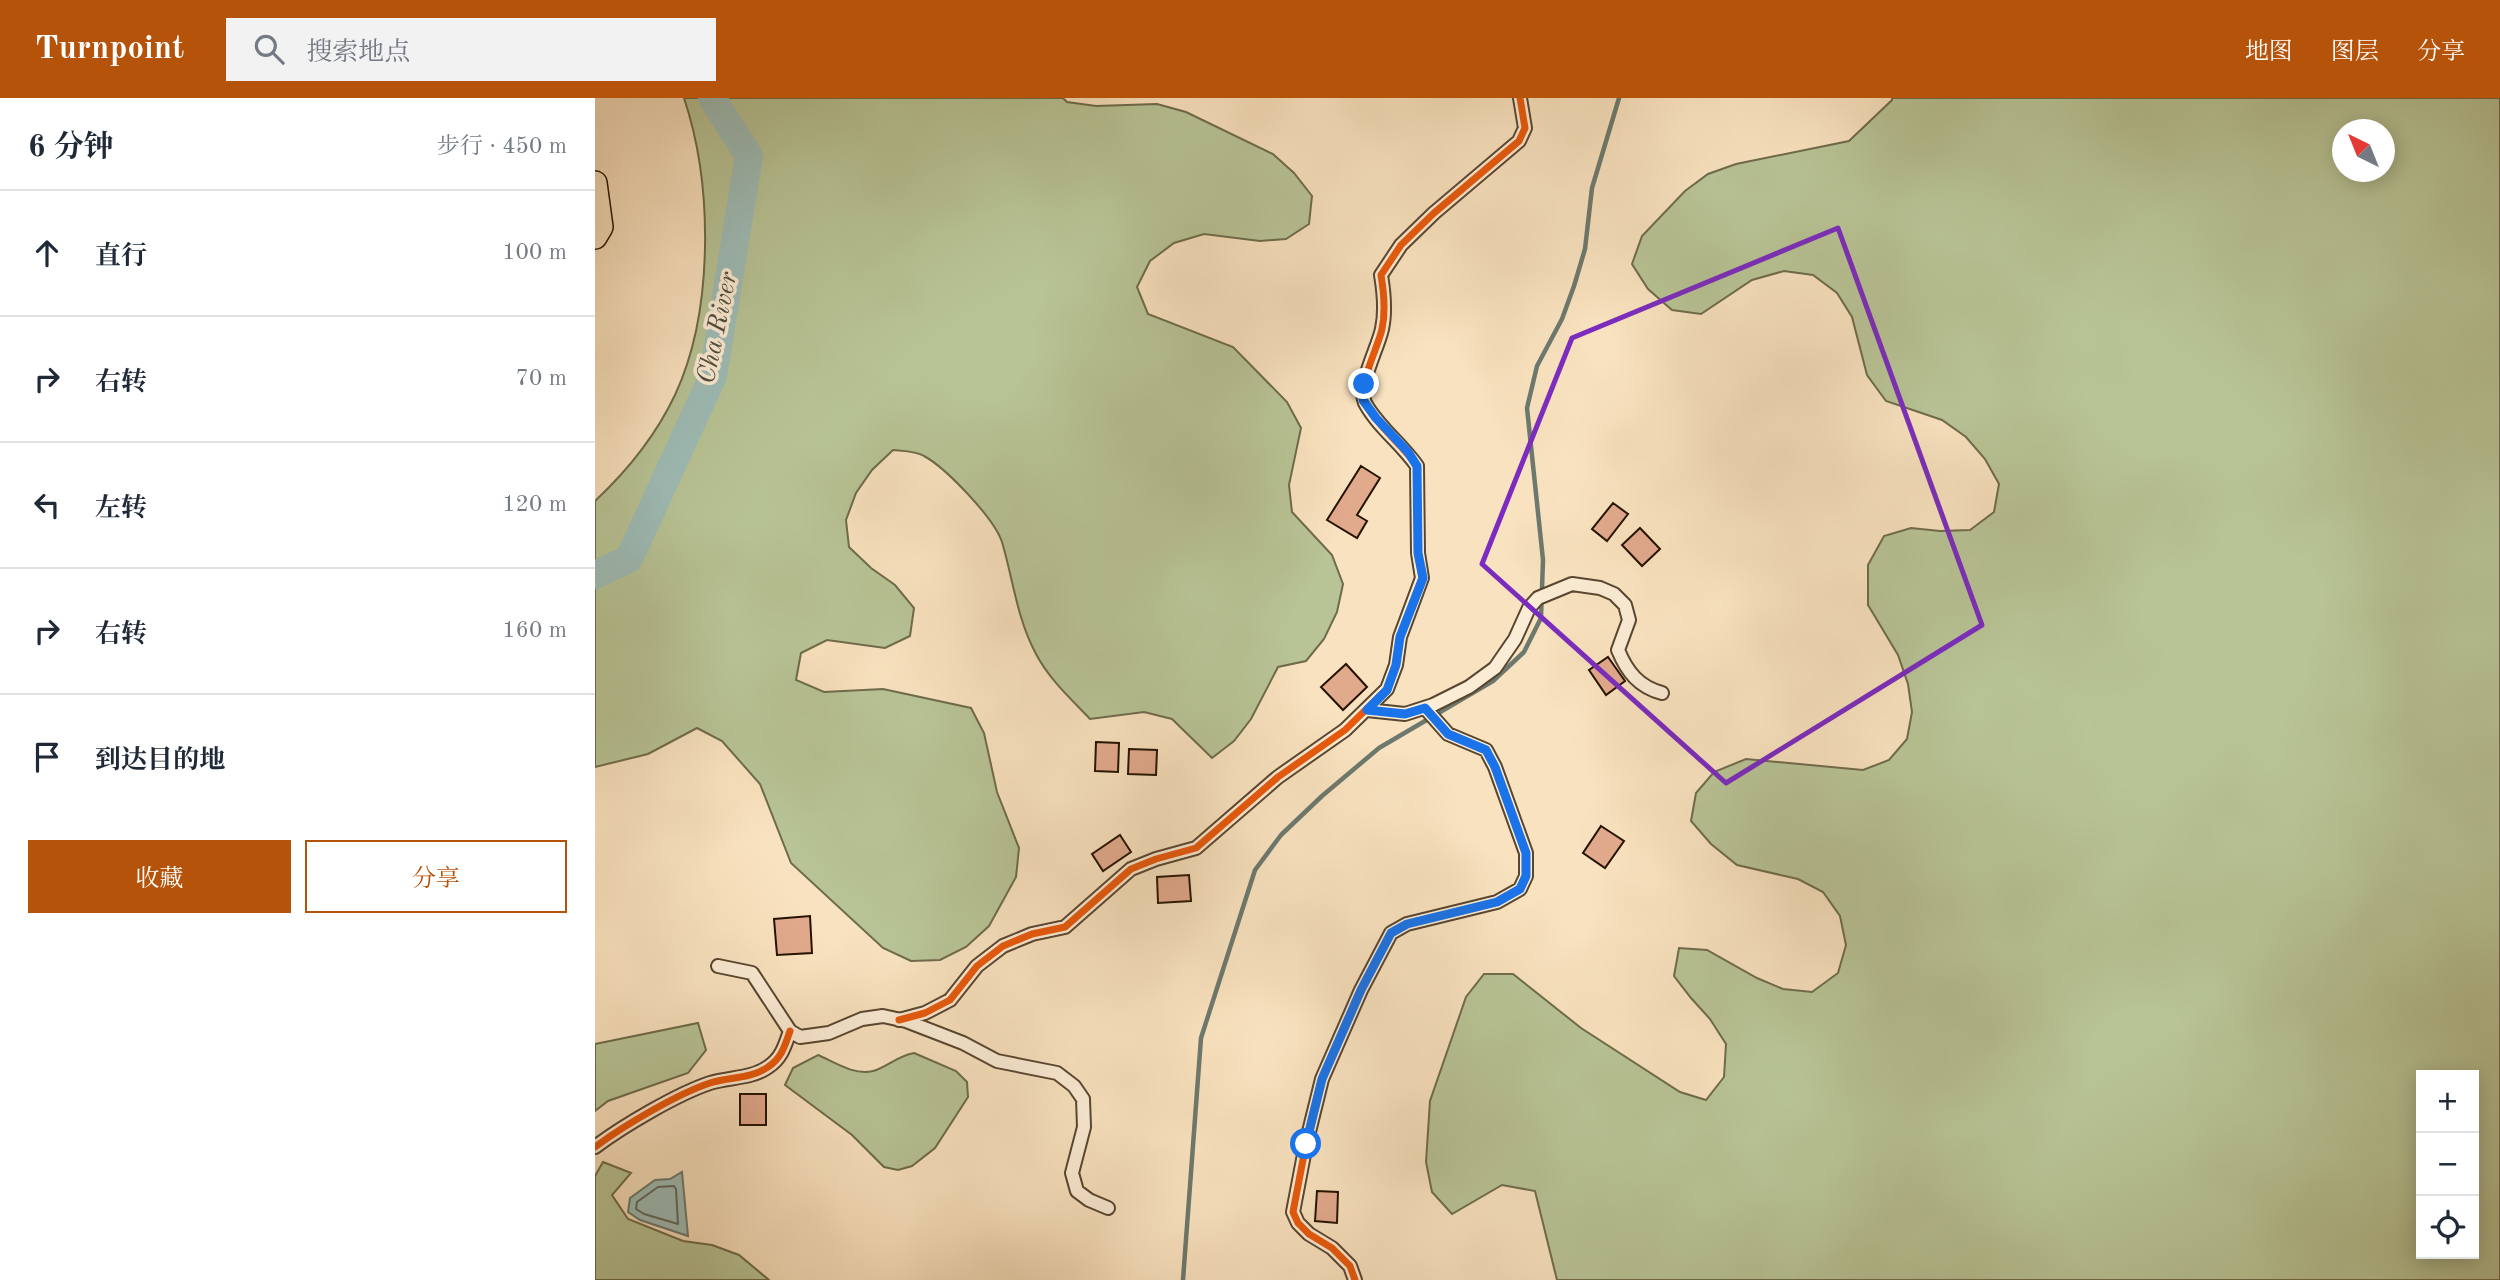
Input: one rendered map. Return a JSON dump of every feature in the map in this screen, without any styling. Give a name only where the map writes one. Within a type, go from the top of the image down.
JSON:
[{"type":"highway","points":[[595,183],[601,226],[595,237]]},
{"type":"street","points":[[899,1020],[925,1013],[950,1000],[977,966],[1003,946],[1032,934],[1065,927],[1131,869],[1196,848],[1278,777],[1337,736],[1387,690],[1396,665],[1400,637],[1423,578],[1418,553],[1417,466],[1363,400],[1364,384],[1383,329],[1385,300],[1381,275],[1401,245],[1518,141],[1525,128],[1520,98]]},
{"type":"street","points":[[1367,710],[1405,714],[1427,710],[1469,687],[1495,668],[1515,639],[1529,608],[1543,595],[1572,584],[1600,588],[1614,594],[1625,604],[1629,620],[1618,650],[1625,666],[1647,689],[1662,693]]},
{"type":"street","points":[[1355,1280],[1350,1266],[1332,1248],[1309,1234],[1298,1223],[1293,1212],[1322,1079],[1361,990],[1391,933],[1407,924],[1497,902],[1520,889],[1526,876],[1526,853],[1495,767],[1486,750],[1448,734],[1427,710]]},
{"type":"street","points":[[718,966],[752,973],[790,1031],[800,1037],[829,1033],[862,1019],[883,1016],[963,1043],[997,1061],[1057,1073],[1074,1086],[1083,1099],[1084,1127],[1073,1173],[1077,1191],[1089,1200],[1108,1208]]},
{"type":"street","points":[[595,1147],[687,1093],[711,1083],[742,1078],[767,1068],[782,1054],[790,1031]]},
{"type":"highlighted area","points":[[1838,228],[1982,625],[1726,783],[1482,564],[1572,338]]},
{"type":"green space","points":[[684,98],[1063,98],[1067,102],[1096,106],[1157,104],[1186,112],[1273,154],[1294,173],[1312,196],[1309,224],[1286,239],[1260,241],[1204,234],[1174,243],[1150,261],[1137,287],[1148,314],[1233,347],[1287,402],[1301,428],[1289,485],[1292,512],[1332,555],[1343,584],[1337,612],[1324,639],[1306,661],[1278,667],[1251,719],[1234,741],[1212,758],[1172,719],[1144,712],[1090,719],[1068,696],[1047,672],[1030,641],[997,532],[968,494],[933,462],[917,453],[893,450],[872,470],[856,493],[846,520],[849,547],[871,568],[895,585],[914,608],[910,636],[885,648],[827,640],[801,653],[796,680],[824,692],[883,689],[971,708],[984,733],[997,792],[1019,848],[1016,877],[989,926],[966,947],[940,960],[911,961],[883,948],[791,863],[760,784],[722,741],[697,728],[648,754],[595,767],[595,501],[639,452],[675,395],[688,362],[703,287],[704,208],[694,132]]},
{"type":"green space","points":[[1892,98],[2500,98],[2500,1280],[1557,1280],[1535,1191],[1502,1185],[1452,1214],[1432,1192],[1426,1162],[1430,1101],[1466,997],[1484,974],[1513,974],[1581,1028],[1680,1092],[1706,1100],[1724,1077],[1726,1044],[1710,1019],[1674,976],[1679,948],[1707,950],[1783,989],[1812,992],[1838,973],[1846,945],[1840,916],[1823,892],[1798,879],[1737,865],[1711,844],[1691,821],[1696,793],[1714,772],[1746,759],[1863,770],[1889,760],[1907,739],[1912,712],[1908,684],[1898,655],[1868,605],[1868,565],[1884,536],[1911,528],[1970,530],[1994,512],[1999,484],[1985,459],[1966,437],[1942,420],[1886,401],[1867,375],[1852,317],[1837,293],[1813,275],[1784,271],[1752,280],[1701,314],[1672,310],[1648,289],[1632,264],[1642,236],[1685,191],[1708,174],[1736,164],[1849,141]]},
{"type":"green space","points":[[698,1023],[706,1050],[688,1073],[608,1101],[595,1111],[595,1044]]},
{"type":"green space","points":[[914,1053],[956,1071],[967,1082],[968,1097],[935,1148],[912,1166],[898,1170],[884,1167],[852,1135],[785,1085],[793,1068],[818,1055],[845,1068],[866,1072]]},
{"type":"green space","points":[[603,1162],[631,1173],[612,1195],[628,1219],[683,1241],[712,1245],[739,1255],[769,1280],[595,1280],[595,1176]]},
{"type":"water","points":[[682,1172],[688,1236],[640,1220],[628,1212],[630,1198],[655,1180],[670,1179]]},
{"type":"building","points":[[1361,466],[1380,478],[1357,515],[1367,521],[1357,538],[1327,520]]},
{"type":"building","points":[[1613,503],[1628,514],[1607,541],[1592,529]]},
{"type":"building","points":[[1640,528],[1660,549],[1642,566],[1622,545]]},
{"type":"building","points":[[1608,657],[1625,681],[1606,695],[1589,670]]},
{"type":"building","points":[[1346,664],[1367,687],[1343,710],[1321,687]]},
{"type":"building","points":[[1096,742],[1119,743],[1118,772],[1095,771]]},
{"type":"building","points":[[1129,749],[1157,750],[1156,775],[1128,774]]},
{"type":"building","points":[[1601,826],[1624,841],[1605,868],[1583,853]]},
{"type":"building","points":[[1120,835],[1131,852],[1103,871],[1092,854]]},
{"type":"building","points":[[1189,875],[1191,901],[1158,903],[1157,877]]},
{"type":"building","points":[[810,916],[812,953],[777,955],[774,919]]},
{"type":"building","points":[[740,1094],[766,1094],[766,1125],[740,1125]]},
{"type":"building","points":[[1317,1191],[1338,1192],[1337,1223],[1315,1221]]},
{"type":"waterway","name":"Cha River","points":[[595,575],[629,559],[713,376],[749,156],[712,98]]},
{"type":"waterway","points":[[1183,1280],[1201,1038],[1255,870],[1281,835],[1379,748],[1493,681],[1524,652],[1541,618],[1543,560],[1527,408],[1537,366],[1562,319],[1585,249],[1592,188],[1619,98]]},
{"type":"cycle path","points":[[899,1020],[925,1013],[950,1000],[977,966],[1003,946],[1032,934],[1065,927],[1131,869],[1196,848],[1278,777],[1345,730],[1387,689],[1396,665],[1400,637],[1422,578],[1418,553],[1417,466],[1377,420],[1363,396],[1383,322],[1381,275],[1401,245],[1434,213],[1519,141],[1525,128],[1520,98]]},
{"type":"cycle path","points":[[1355,1280],[1350,1266],[1332,1248],[1309,1234],[1298,1223],[1293,1212],[1322,1079],[1361,990],[1391,933],[1407,924],[1497,902],[1520,889],[1526,876],[1526,853],[1495,767],[1486,750],[1448,734],[1425,708]]},
{"type":"cycle path","points":[[595,1147],[635,1120],[682,1095],[710,1083],[747,1076],[768,1067],[780,1055],[790,1031]]},
{"type":"route","points":[[1306,1144],[1322,1079],[1361,990],[1391,933],[1407,924],[1497,902],[1520,889],[1526,876],[1526,853],[1495,767],[1486,750],[1448,734],[1425,708],[1405,714],[1367,710],[1387,690],[1396,665],[1400,637],[1423,578],[1418,553],[1417,466],[1363,400],[1364,384]]}]
